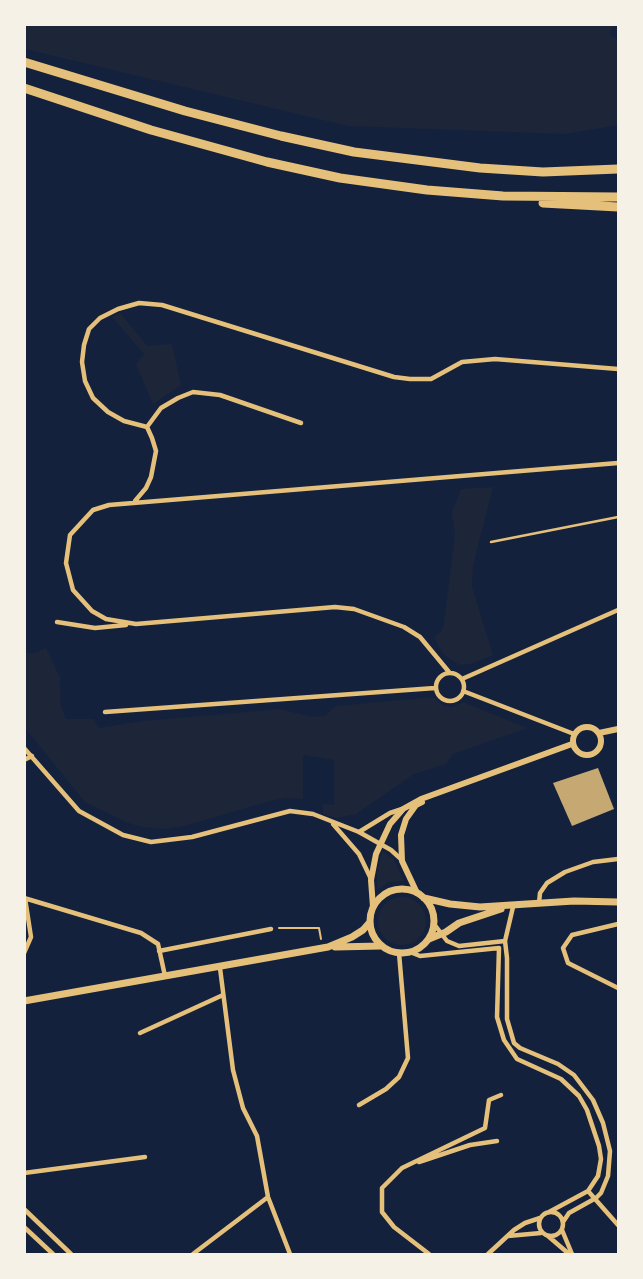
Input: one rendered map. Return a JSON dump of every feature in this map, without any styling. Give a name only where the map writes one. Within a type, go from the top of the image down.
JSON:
[{"type":"highway","points":[[24,62],[185,111],[354,152],[480,168],[543,172],[617,169]]},
{"type":"highway","points":[[24,88],[152,130],[267,162],[340,178],[427,190],[503,196],[618,197]]},
{"type":"highway","points":[[503,196],[544,203],[618,207]]},
{"type":"main road","points":[[381,946],[373,935],[370,922],[373,907],[385,894],[393,891],[410,890],[421,896],[480,907],[618,902]]},
{"type":"main road","points":[[421,896],[433,915],[434,924],[428,940]]},
{"type":"main road","points":[[325,947],[381,946],[399,953],[410,952],[459,923],[513,907]]},
{"type":"main road","points":[[24,1002],[325,947],[347,940],[370,922]]},
{"type":"street","points":[[147,427],[124,421],[93,398],[85,381],[82,362],[83,345],[89,329],[100,318],[139,303],[162,305],[394,377],[431,379],[462,362],[495,359],[618,369]]},
{"type":"street","points":[[147,427],[161,408],[193,392],[220,395],[301,423]]},
{"type":"street","points":[[135,502],[146,488],[155,463],[156,451],[147,427]]},
{"type":"street","points":[[136,624],[106,618],[82,603],[73,590],[66,563],[70,535],[93,510],[135,502],[618,463]]},
{"type":"street","points":[[57,622],[95,628],[335,607],[354,609],[404,627],[421,637],[449,673],[461,679],[464,684],[458,699],[448,701],[440,697],[435,688],[438,678],[449,673]]},
{"type":"street","points":[[461,679],[618,610]]},
{"type":"street","points":[[105,712],[435,688]]},
{"type":"street","points":[[463,691],[574,734]]},
{"type":"street","points":[[584,726],[594,728],[599,733],[600,745],[593,754],[580,754],[572,744],[574,734],[584,726]]},
{"type":"street","points":[[599,733],[618,729]]},
{"type":"street","points":[[359,832],[413,803],[572,744]]},
{"type":"street","points":[[24,748],[79,811],[123,835],[152,842],[192,837],[290,811],[313,814],[359,832],[391,850],[402,861],[421,896]]},
{"type":"street","points":[[24,760],[32,756]]},
{"type":"street","points":[[402,861],[401,835],[406,819],[416,805],[433,796]]},
{"type":"street","points":[[373,907],[371,880],[379,844],[390,824],[403,809]]},
{"type":"street","points":[[332,823],[359,855],[371,880]]},
{"type":"street","points":[[539,904],[540,893],[552,879],[593,862],[618,859]]},
{"type":"street","points":[[24,953],[31,937],[25,898],[141,933],[158,944],[165,976]]},
{"type":"street","points":[[513,907],[505,942],[507,1019],[513,1042],[574,1075],[593,1100],[610,1151],[609,1170],[601,1193],[569,1213],[563,1222],[568,1254]]},
{"type":"street","points":[[434,924],[447,941],[458,946],[505,942]]},
{"type":"street","points":[[618,924],[572,935],[564,948],[568,963],[618,988]]},
{"type":"street","points":[[159,951],[271,929]]},
{"type":"street","points":[[410,952],[420,956],[496,947],[499,951],[497,1017],[504,1040],[517,1059],[561,1079],[579,1096],[595,1127],[600,1167],[594,1185],[540,1218],[525,1223],[488,1255]]},
{"type":"street","points":[[359,1105],[400,1077],[408,1058],[399,953]]},
{"type":"street","points":[[220,968],[233,1070],[243,1108],[257,1136],[268,1197],[290,1255]]},
{"type":"street","points":[[140,1033],[223,995]]},
{"type":"street","points":[[429,1255],[394,1227],[382,1212],[382,1188],[402,1168],[485,1128],[489,1100],[501,1095]]},
{"type":"street","points":[[402,1168],[470,1145],[497,1141]]},
{"type":"street","points":[[24,1172],[145,1157]]},
{"type":"street","points":[[588,1191],[618,1225]]},
{"type":"street","points":[[193,1255],[268,1197]]},
{"type":"street","points":[[24,1209],[71,1255]]},
{"type":"street","points":[[549,1212],[559,1215],[563,1222]]},
{"type":"street","points":[[540,1218],[539,1228],[568,1254]]},
{"type":"street","points":[[24,1227],[53,1255]]},
{"type":"street","points":[[507,1236],[554,1236],[562,1229]]},
{"type":"street","points":[[206,1255],[207,1246]]},
{"type":"lane","points":[[491,542],[618,517]]},
{"type":"path","points":[[271,929],[319,928],[325,947]]},
{"type":"shaded area","points":[[25,24],[614,25],[609,34],[618,40],[618,125],[565,134],[348,126],[25,49]]},
{"type":"shaded area","points":[[120,313],[147,346],[172,344],[181,385],[153,404],[136,364],[144,354],[112,317]]},
{"type":"shaded area","points":[[493,487],[473,565],[472,587],[493,655],[471,664],[460,665],[443,654],[434,637],[440,633],[444,624],[455,534],[452,512],[461,489]]},
{"type":"shaded area","points":[[46,648],[60,677],[61,706],[66,719],[94,719],[99,728],[143,721],[280,709],[312,717],[325,716],[336,706],[432,697],[444,706],[452,707],[463,702],[527,728],[453,754],[446,764],[414,774],[356,814],[337,818],[323,814],[323,804],[334,805],[334,760],[303,755],[303,799],[270,801],[184,826],[163,829],[142,827],[85,802],[25,728],[25,653],[35,653]]},
{"type":"shaded area","points":[[382,851],[394,859],[404,881],[389,882],[377,890],[377,874]]},
{"type":"shaded area","points":[[402,897],[419,904],[426,921],[419,938],[402,945],[385,938],[378,921],[385,904]]},
{"type":"building","points":[[598,768],[614,809],[572,826],[553,783]]}]
